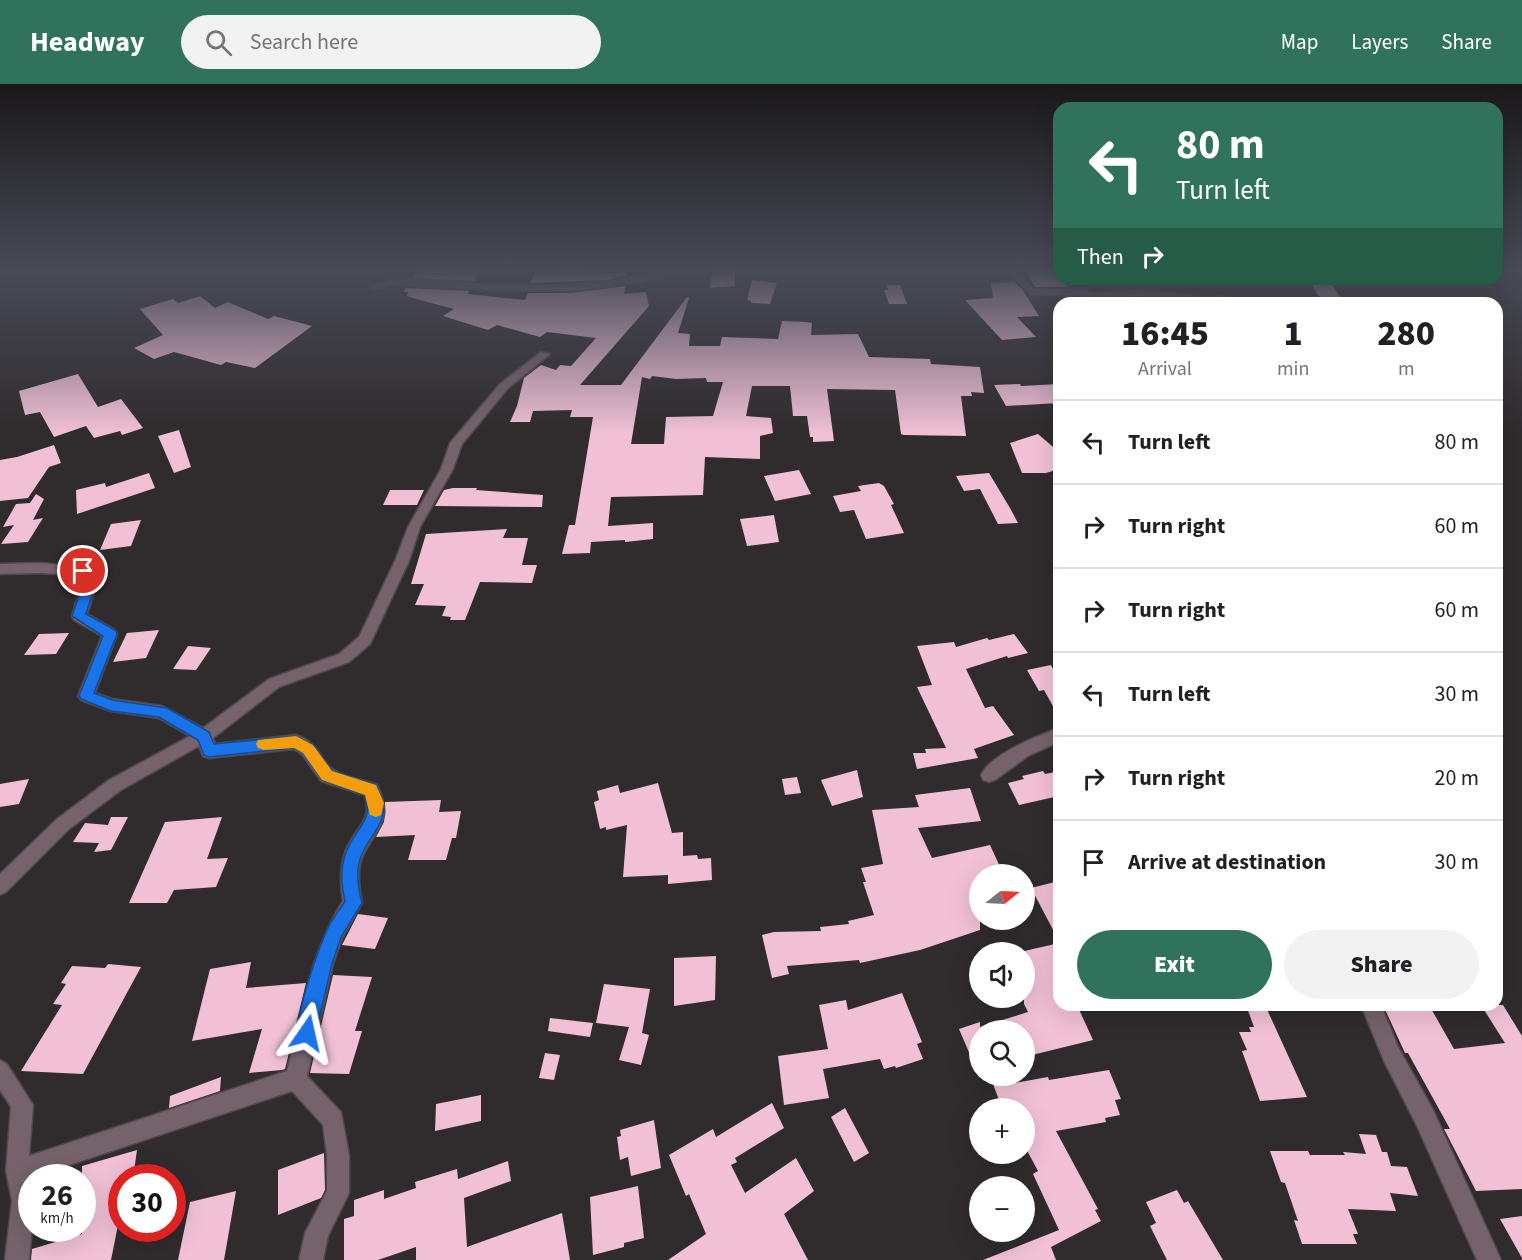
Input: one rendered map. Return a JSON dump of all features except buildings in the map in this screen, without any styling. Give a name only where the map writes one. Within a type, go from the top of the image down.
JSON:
[{"type":"street","points":[[0,886],[63,824],[116,785],[204,736],[274,683],[344,658],[365,640],[402,561],[414,527],[447,469],[456,443],[504,386],[544,354]]},
{"type":"street","points":[[0,569],[41,568],[83,571],[89,585],[79,616],[110,634],[86,696],[111,705],[162,712],[204,736],[209,750],[296,742],[308,749],[327,776],[370,790],[376,803],[375,822],[354,852],[349,884],[353,903],[334,933],[323,964],[296,1079]]},
{"type":"street","points":[[989,775],[1023,750],[1053,737]]},
{"type":"street","points":[[1373,1011],[1391,1054],[1425,1118],[1489,1260]]},
{"type":"street","points":[[0,1071],[22,1105],[17,1171],[24,1202],[16,1260]]},
{"type":"street","points":[[17,1171],[296,1079]]},
{"type":"street","points":[[296,1079],[333,1120],[338,1155],[338,1193],[317,1233],[311,1260]]},
{"type":"slow traffic","points":[[264,744],[296,742],[308,749],[327,776],[370,790],[376,803],[376,810]]},
{"type":"route","points":[[83,571],[89,585],[79,616],[110,634],[86,696],[111,705],[162,712],[204,736],[209,750],[296,742],[308,749],[327,776],[370,790],[376,803],[375,822],[354,852],[349,884],[353,903],[334,933],[323,964],[307,1033]]}]
